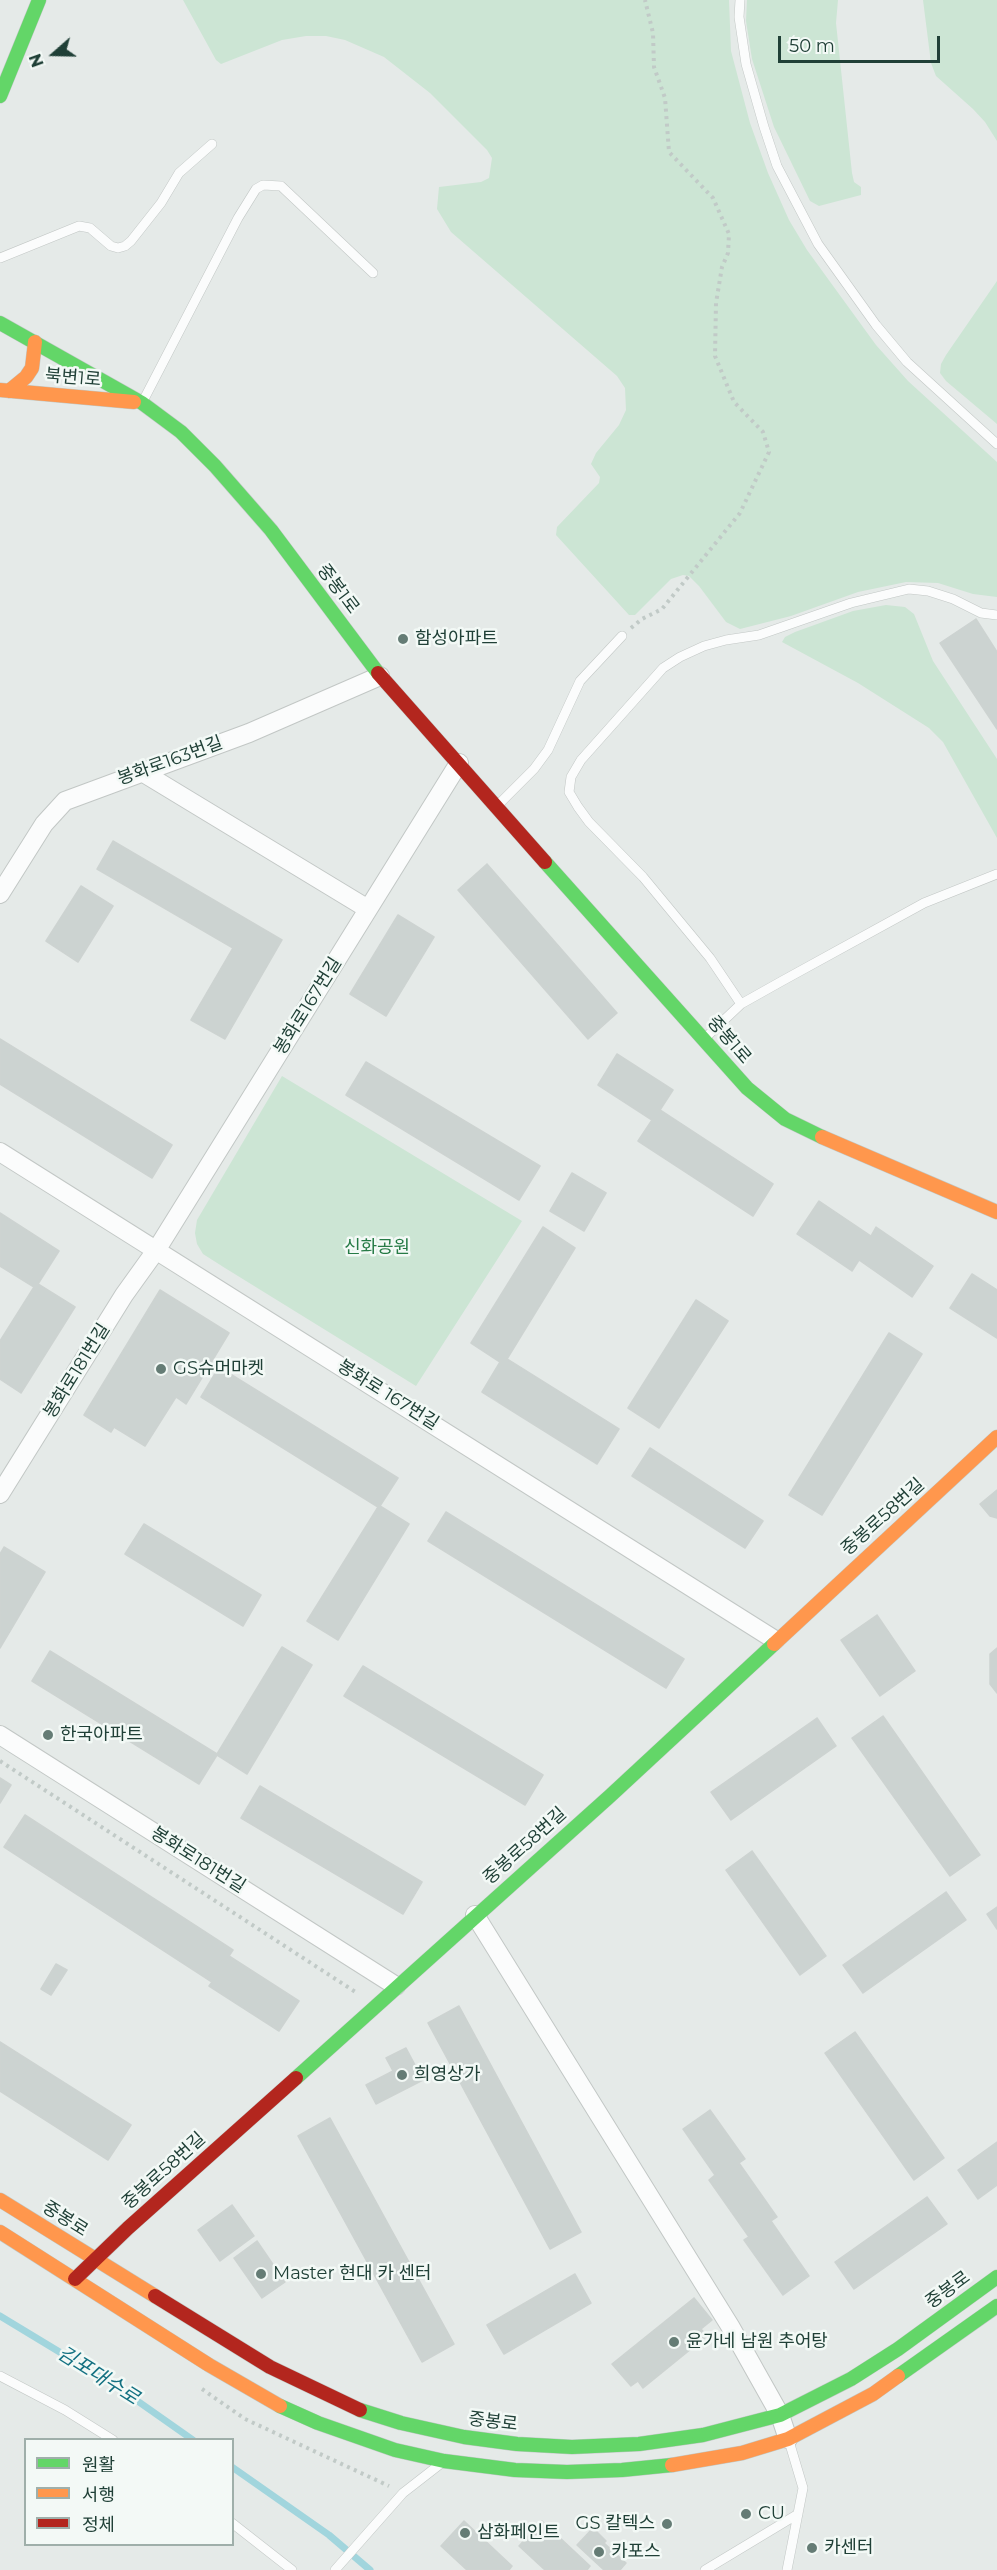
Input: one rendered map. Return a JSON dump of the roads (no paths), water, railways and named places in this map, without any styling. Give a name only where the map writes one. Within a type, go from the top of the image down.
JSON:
[{"type":"street","points":[[0,96],[39,0]]},
{"type":"street","name":"중봉1로","points":[[0,323],[142,403],[181,432],[215,466],[271,530],[380,676],[747,1088],[785,1119],[821,1137],[997,1212]]},
{"type":"street","points":[[5,390],[26,377],[32,368],[35,342]]},
{"type":"street","name":"북변1로","points":[[5,390],[142,403]]},
{"type":"street","name":"봉화로163번길","points":[[0,894],[6,870],[64,801],[249,733],[380,676]]},
{"type":"street","name":"봉화로167번길","points":[[157,1249],[459,763]]},
{"type":"street","points":[[142,772],[368,909]]},
{"type":"street","name":"봉화로 167번길","points":[[0,1152],[775,1640]]},
{"type":"street","name":"봉화로181번길","points":[[0,1494],[124,1295],[157,1249]]},
{"type":"street","name":"중봉로58번길","points":[[75,2279],[94,2259],[475,1914],[610,1796],[775,1640],[997,1437]]},
{"type":"street","name":"봉화로181번길","points":[[0,1735],[396,1986]]},
{"type":"street","points":[[475,1914],[730,2326],[780,2415],[788,2439]]},
{"type":"street","name":"중봉로","points":[[0,2200],[270,2367],[356,2409],[401,2423],[464,2437],[517,2444],[572,2447],[639,2444],[703,2435],[780,2415],[851,2379],[898,2349],[997,2277]]},
{"type":"street","points":[[0,2232],[209,2365],[283,2408],[395,2450],[444,2462],[515,2470],[567,2472],[622,2470],[688,2463],[742,2453],[788,2439],[873,2394],[997,2306]]},
{"type":"lane","points":[[740,0],[739,17],[746,64],[764,127],[777,166],[813,236],[869,316],[907,362],[997,444]]},
{"type":"lane","points":[[0,258],[79,226],[90,228],[111,246],[118,248],[125,246],[161,203],[178,173],[212,144]]},
{"type":"lane","points":[[142,403],[238,218],[256,189],[263,185],[281,186],[373,273]]},
{"type":"lane","points":[[741,1004],[710,958],[644,877],[589,822],[578,807],[569,792],[571,777],[581,760],[663,668],[704,646],[759,635],[851,603],[909,589],[928,591],[953,599],[981,613],[997,615]]},
{"type":"lane","points":[[497,806],[534,769],[548,750],[580,681],[622,636]]},
{"type":"lane","points":[[704,1039],[741,1004],[924,903],[997,874]]},
{"type":"lane","points":[[0,2376],[65,2410],[111,2438]]},
{"type":"lane","points":[[787,2570],[803,2488],[788,2439]]},
{"type":"lane","points":[[335,2570],[403,2493],[444,2462]]},
{"type":"lane","points":[[705,2570],[798,2514]]},
{"type":"lane","points":[[234,2525],[292,2570]]},
{"type":"waterway","name":"김포대수로","points":[[0,2316],[119,2388],[190,2438]]},
{"type":"waterway","name":"김포대수로","points":[[234,2468],[329,2535],[370,2570]]},
{"type":"place","name":"함성아파트","points":[[403,639]]},
{"type":"place","name":"GS슈머마켓","points":[[161,1369]]},
{"type":"place","name":"한국아파트","points":[[48,1735]]},
{"type":"place","name":"희영상가","points":[[402,2075]]},
{"type":"place","name":"Master 현대 카 센터","points":[[261,2274]]},
{"type":"place","name":"윤가네 남원 추어탕","points":[[674,2342]]},
{"type":"place","name":"CU","points":[[746,2514]]},
{"type":"place","name":"GS 칼텍스","points":[[667,2524]]},
{"type":"place","name":"삼화페인트","points":[[465,2533]]},
{"type":"place","name":"카센터","points":[[812,2548]]},
{"type":"place","name":"카포스","points":[[599,2552]]},
{"type":"park label","name":"신화공원","points":[[377,1248]]}]
